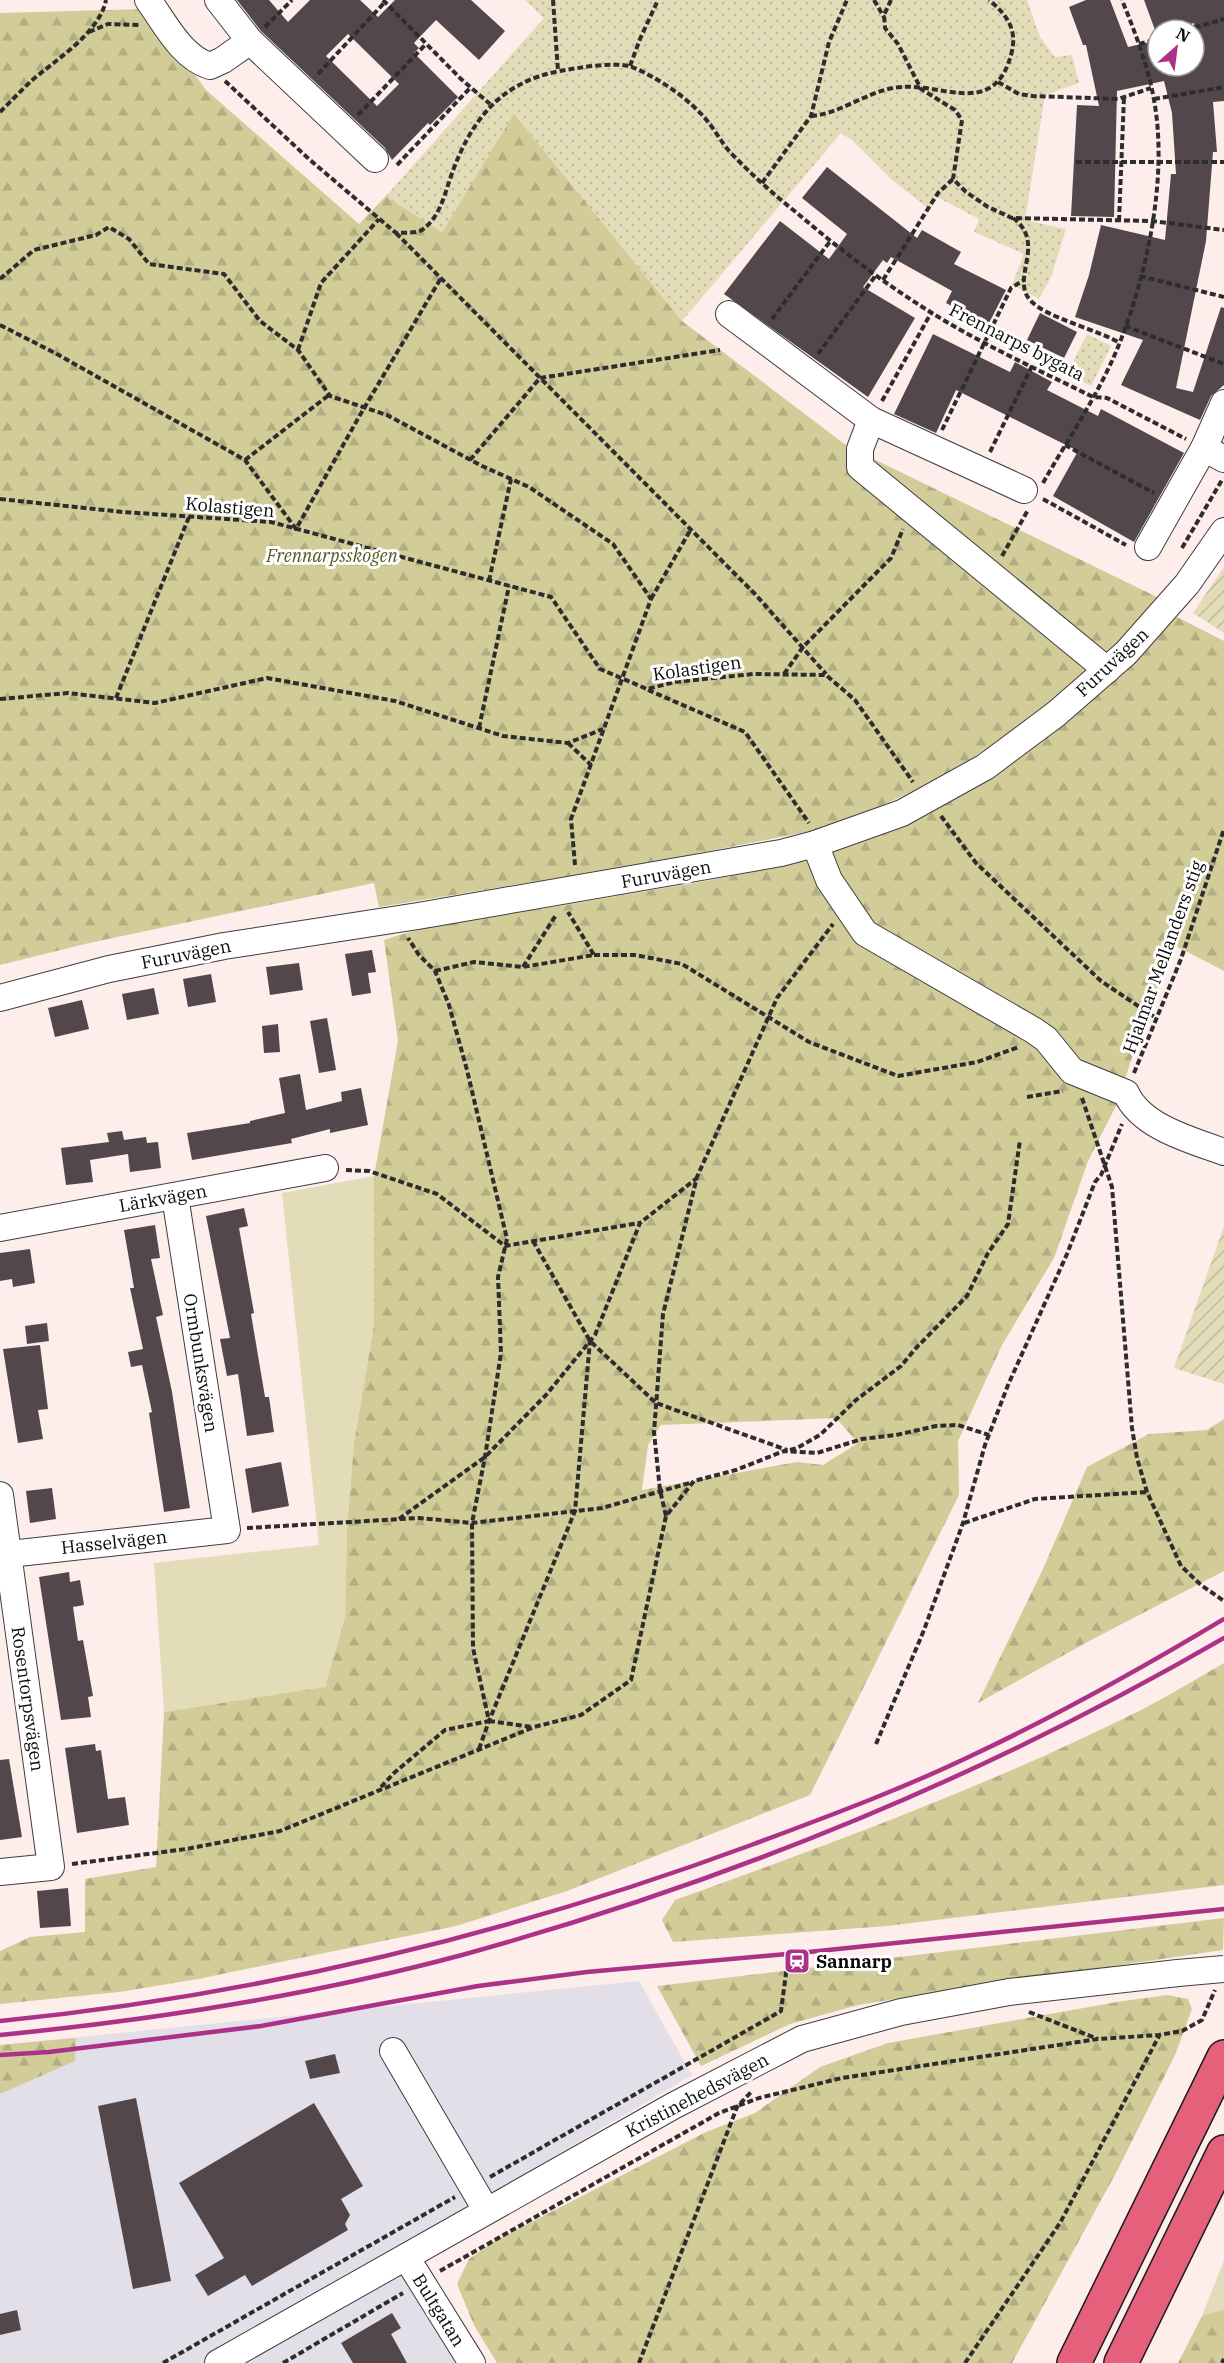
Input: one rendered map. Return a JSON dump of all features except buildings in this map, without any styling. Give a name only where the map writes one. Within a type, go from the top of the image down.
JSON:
[{"type":"highway","points":[[1074,2363],[1224,2056]]},
{"type":"highway","points":[[1120,2363],[1224,2152]]},
{"type":"street","points":[[218,0],[250,41],[383,166]]},
{"type":"street","points":[[155,10],[184,50],[197,62],[216,63],[250,41]]},
{"type":"street","points":[[729,314],[871,420],[980,472],[1024,490]]},
{"type":"street","points":[[1142,548],[1173,503],[1214,453],[1224,404]]},
{"type":"street","points":[[871,420],[860,449],[860,467],[1107,670]]},
{"type":"street","name":"Furuvägen","points":[[0,998],[109,969],[224,946],[418,916],[781,853],[812,833],[902,813],[917,787],[985,767],[1056,714],[1126,654],[1187,584],[1224,531]]},
{"type":"street","points":[[812,833],[830,880],[865,933],[1046,1039],[1075,1080],[1128,1099],[1163,1127],[1224,1152]]},
{"type":"street","name":"Lärkvägen","points":[[0,1228],[325,1168]]},
{"type":"street","name":"Ormbunksvägen","points":[[175,1196],[227,1530]]},
{"type":"street","name":"Rosentorpsvägen","points":[[0,1495],[4,1554],[51,1867]]},
{"type":"street","name":"Hasselvägen","points":[[4,1554],[227,1530]]},
{"type":"street","points":[[0,1872],[51,1867]]},
{"type":"street","name":"Kristinehedsvägen","points":[[218,2363],[673,2106],[802,2039],[901,2012],[1009,1992],[1178,1973],[1220,1979]]},
{"type":"street","points":[[393,2051],[486,2210]]},
{"type":"street","name":"Bultgatan","points":[[406,2257],[472,2363]]},
{"type":"path","points":[[0,112],[88,32],[97,22],[106,0]]},
{"type":"path","points":[[250,41],[292,0]]},
{"type":"path","points":[[553,0],[558,71]]},
{"type":"path","points":[[396,232],[421,231],[435,217],[461,148],[474,125],[490,104],[529,81],[558,71],[630,66],[658,0]]},
{"type":"path","points":[[762,183],[811,116],[829,42],[847,0]]},
{"type":"path","points":[[874,0],[884,17],[885,28],[898,44],[921,89],[955,110],[962,120],[953,179],[938,193],[883,280]]},
{"type":"path","points":[[884,17],[891,0]]},
{"type":"path","points":[[811,116],[827,115],[842,106],[893,88],[951,93],[987,90],[998,82],[1005,69],[1012,51],[1014,33],[1004,13],[989,0]]},
{"type":"path","name":"Frennarps bygata","points":[[630,66],[687,101],[708,122],[730,151],[762,183],[876,275],[931,313],[1093,397],[1120,343],[1140,276],[1152,221],[1158,162],[1158,128],[1154,99],[1139,44],[1122,0]]},
{"type":"path","points":[[302,90],[384,1],[426,45],[490,104]]},
{"type":"path","points":[[88,32],[108,24],[152,26],[155,10]]},
{"type":"path","points":[[1206,24],[1224,19]]},
{"type":"path","points":[[1139,44],[1146,42]]},
{"type":"path","points":[[344,129],[426,45]]},
{"type":"path","points":[[216,63],[280,133],[396,232],[755,594],[826,675],[855,700],[917,787],[985,870],[1101,981],[1156,1018]]},
{"type":"path","points":[[998,82],[1019,94],[1033,96],[1118,99],[1151,88]]},
{"type":"path","points":[[383,166],[471,87]]},
{"type":"path","points":[[1154,99],[1224,87]]},
{"type":"path","points":[[1119,221],[1124,97]]},
{"type":"path","points":[[1076,162],[1224,162]]},
{"type":"path","points":[[953,179],[966,192],[988,207],[1020,224],[1029,246],[1024,280],[1025,290],[1031,302],[1120,343]]},
{"type":"path","points":[[1012,218],[1152,221],[1224,230]]},
{"type":"path","points":[[298,350],[321,283],[379,219]]},
{"type":"path","points":[[0,279],[34,250],[96,235],[109,227],[129,239],[149,264],[224,274],[260,321],[298,350],[329,395],[387,415],[470,460],[529,487],[613,544],[651,600]]},
{"type":"path","points":[[759,336],[831,240]]},
{"type":"path","points":[[806,371],[876,275]]},
{"type":"path","points":[[1140,276],[1224,297]]},
{"type":"path","points":[[0,325],[55,353],[245,460],[296,529],[364,407],[441,278]]},
{"type":"path","points":[[932,449],[1011,288],[1024,280]]},
{"type":"path","points":[[871,420],[931,313]]},
{"type":"path","points":[[1125,326],[1224,364]]},
{"type":"path","points":[[470,460],[540,378],[720,350]]},
{"type":"path","points":[[980,472],[1032,366]]},
{"type":"path","points":[[245,460],[329,395]]},
{"type":"path","points":[[1093,397],[1107,398],[1214,453]]},
{"type":"path","points":[[1065,445],[1173,503]]},
{"type":"path","points":[[1177,557],[1224,477]]},
{"type":"path","points":[[489,581],[511,479]]},
{"type":"path","points":[[1024,490],[1142,548]]},
{"type":"path","name":"Kolastigen","points":[[0,499],[123,512],[271,522],[550,597],[600,669],[647,689],[675,682],[753,674],[826,675]]},
{"type":"path","points":[[784,674],[803,647],[891,558],[911,508]]},
{"type":"path","points":[[116,698],[189,517]]},
{"type":"path","points":[[575,865],[571,819],[651,600],[691,529]]},
{"type":"path","points":[[479,728],[509,586]]},
{"type":"path","points":[[0,699],[68,693],[155,703],[267,678],[395,701],[503,736],[568,743],[604,729]]},
{"type":"path","points":[[647,689],[745,732],[812,833]]},
{"type":"path","points":[[568,743],[591,765]]},
{"type":"path","points":[[812,833],[818,819]]},
{"type":"path","name":"Hjalmar Mellanders stig","points":[[876,1744],[924,1630],[963,1523],[989,1435],[1008,1385],[1067,1254],[1095,1182],[1106,1164],[1224,829]]},
{"type":"path","points":[[563,904],[594,955]]},
{"type":"path","points":[[51,1867],[186,1849],[280,1831],[534,1727],[580,1715],[631,1680],[666,1516],[660,1490],[654,1432],[663,1314],[697,1177],[777,998],[846,906]]},
{"type":"path","points":[[523,967],[557,913]]},
{"type":"path","points":[[404,930],[419,956],[435,971],[449,1005],[467,1070],[507,1239],[498,1277],[501,1353],[472,1523],[472,1648],[489,1720]]},
{"type":"path","points":[[435,971],[474,962],[523,967],[594,955],[635,955],[682,964],[809,1042],[898,1076],[976,1062],[1046,1039]]},
{"type":"path","points":[[1027,1097],[1075,1080],[1106,1164],[1112,1187],[1132,1428],[1137,1458],[1147,1492],[1181,1566],[1224,1601]]},
{"type":"path","points":[[227,1530],[419,1518],[472,1523],[602,1508],[736,1470],[786,1450],[797,1448],[820,1435],[856,1400],[901,1366],[967,1296],[988,1252],[1008,1224],[1020,1140]]},
{"type":"path","points":[[325,1168],[369,1172],[437,1194],[505,1246],[640,1223]]},
{"type":"path","points":[[398,1519],[485,1457],[546,1395],[595,1335],[640,1223],[697,1177]]},
{"type":"path","points":[[533,1241],[590,1341],[656,1403],[786,1450],[817,1453],[862,1439],[896,1435],[936,1426],[958,1425],[989,1435]]},
{"type":"path","points":[[478,1750],[575,1511],[590,1341]]},
{"type":"path","points":[[666,1516],[694,1481]]},
{"type":"path","points":[[963,1523],[1035,1498],[1147,1492]]},
{"type":"path","points":[[379,1789],[394,1773],[445,1730],[489,1720],[534,1727]]},
{"type":"path","points":[[283,2363],[719,2113],[759,2098],[843,2078],[1098,2039],[1159,2035],[1182,2031],[1202,2020],[1220,1979]]},
{"type":"path","points":[[1020,2008],[1098,2039]]},
{"type":"path","points":[[964,2363],[1060,2223],[1159,2035]]},
{"type":"path","points":[[639,2363],[737,2107]]},
{"type":"path","points":[[1222,2363],[1224,2359]]},
{"type":"shaded area","points":[[525,0],[1027,0],[1040,37],[1055,57],[1072,55],[1079,83],[1045,95],[1025,220],[1066,229],[1051,277],[1039,299],[1012,285],[1024,254],[974,232],[979,219],[937,197],[930,210],[891,179],[852,140],[841,133],[682,321],[514,114],[442,232],[386,196],[544,18]]},
{"type":"shaded area","points":[[1087,334],[1111,346],[1091,386],[1067,374]]},
{"type":"shaded area","points":[[1224,567],[1224,633],[1193,613]]},
{"type":"shaded area","points":[[374,1176],[374,1325],[354,1443],[347,1528],[345,1617],[325,1688],[164,1712],[154,1563],[319,1545],[282,1193]]},
{"type":"shaded area","points":[[1224,1226],[1224,1384],[1174,1368]]},
{"type":"shaded area","points":[[639,1981],[692,2075],[396,2250],[461,2363],[0,2363],[0,2045]]},
{"type":"shaded area","points":[[1224,2260],[1224,2309],[1202,2316]]},
{"type":"green space","name":"Frennarpsskogen","points":[[146,9],[206,90],[359,224],[386,196],[442,232],[514,113],[682,321],[847,446],[1159,598],[1117,646],[1056,702],[944,777],[837,826],[644,864],[379,907],[374,883],[89,943],[0,965],[0,13]]},
{"type":"green space","points":[[1173,615],[1224,641],[1224,971],[1176,946],[1144,1020],[1117,1104],[1088,1161],[1054,1258],[1002,1345],[958,1441],[959,1495],[810,1795],[567,1891],[456,1926],[198,1979],[119,1992],[0,2004],[0,1951],[30,1937],[85,1932],[85,1879],[156,1867],[164,1712],[325,1687],[345,1617],[347,1528],[354,1443],[374,1325],[374,1176],[398,1041],[384,940],[459,921],[562,906],[739,875],[828,853],[891,830],[979,784],[1061,727],[1120,673]],"holes":[[[836,1418],[858,1443],[823,1465],[797,1462],[642,1490],[648,1445],[661,1425]]]},
{"type":"green space","points":[[1224,1419],[1224,1571],[1091,1640],[978,1703],[1043,1569],[1087,1467],[1149,1434],[1207,1430]]},
{"type":"green space","points":[[1224,1663],[1224,1885],[887,1926],[673,1942],[662,1920],[675,1900],[849,1836],[1021,1766],[1145,1708]]},
{"type":"green space","points":[[1224,1918],[1223,1950],[858,2005],[790,2024],[701,2066],[657,1986]]},
{"type":"green space","points":[[1168,1995],[1188,1999],[1192,2009],[1175,2055],[1117,2171],[1012,2363],[497,2363],[474,2325],[457,2284],[469,2259],[493,2242],[706,2132],[755,2113],[820,2067],[888,2043]]},
{"type":"green space","points":[[76,2038],[75,2061],[0,2094],[0,2045]]},
{"type":"green space","points":[[1224,2309],[1224,2363],[1178,2363],[1202,2316]]},
{"type":"railway","points":[[0,2021],[97,2010],[288,1978],[476,1933],[662,1877],[839,1812],[950,1766],[1071,1706],[1224,1619]]},
{"type":"railway","points":[[0,2035],[174,2014],[291,1994],[462,1955],[561,1926],[757,1859],[948,1780],[1134,1688],[1224,1638]]},
{"type":"railway","points":[[0,2055],[49,2052],[261,2026],[478,1986],[587,1972],[809,1952],[1224,1909]]},
{"type":"place","name":"Sannarp","points":[[797,1961]]}]
